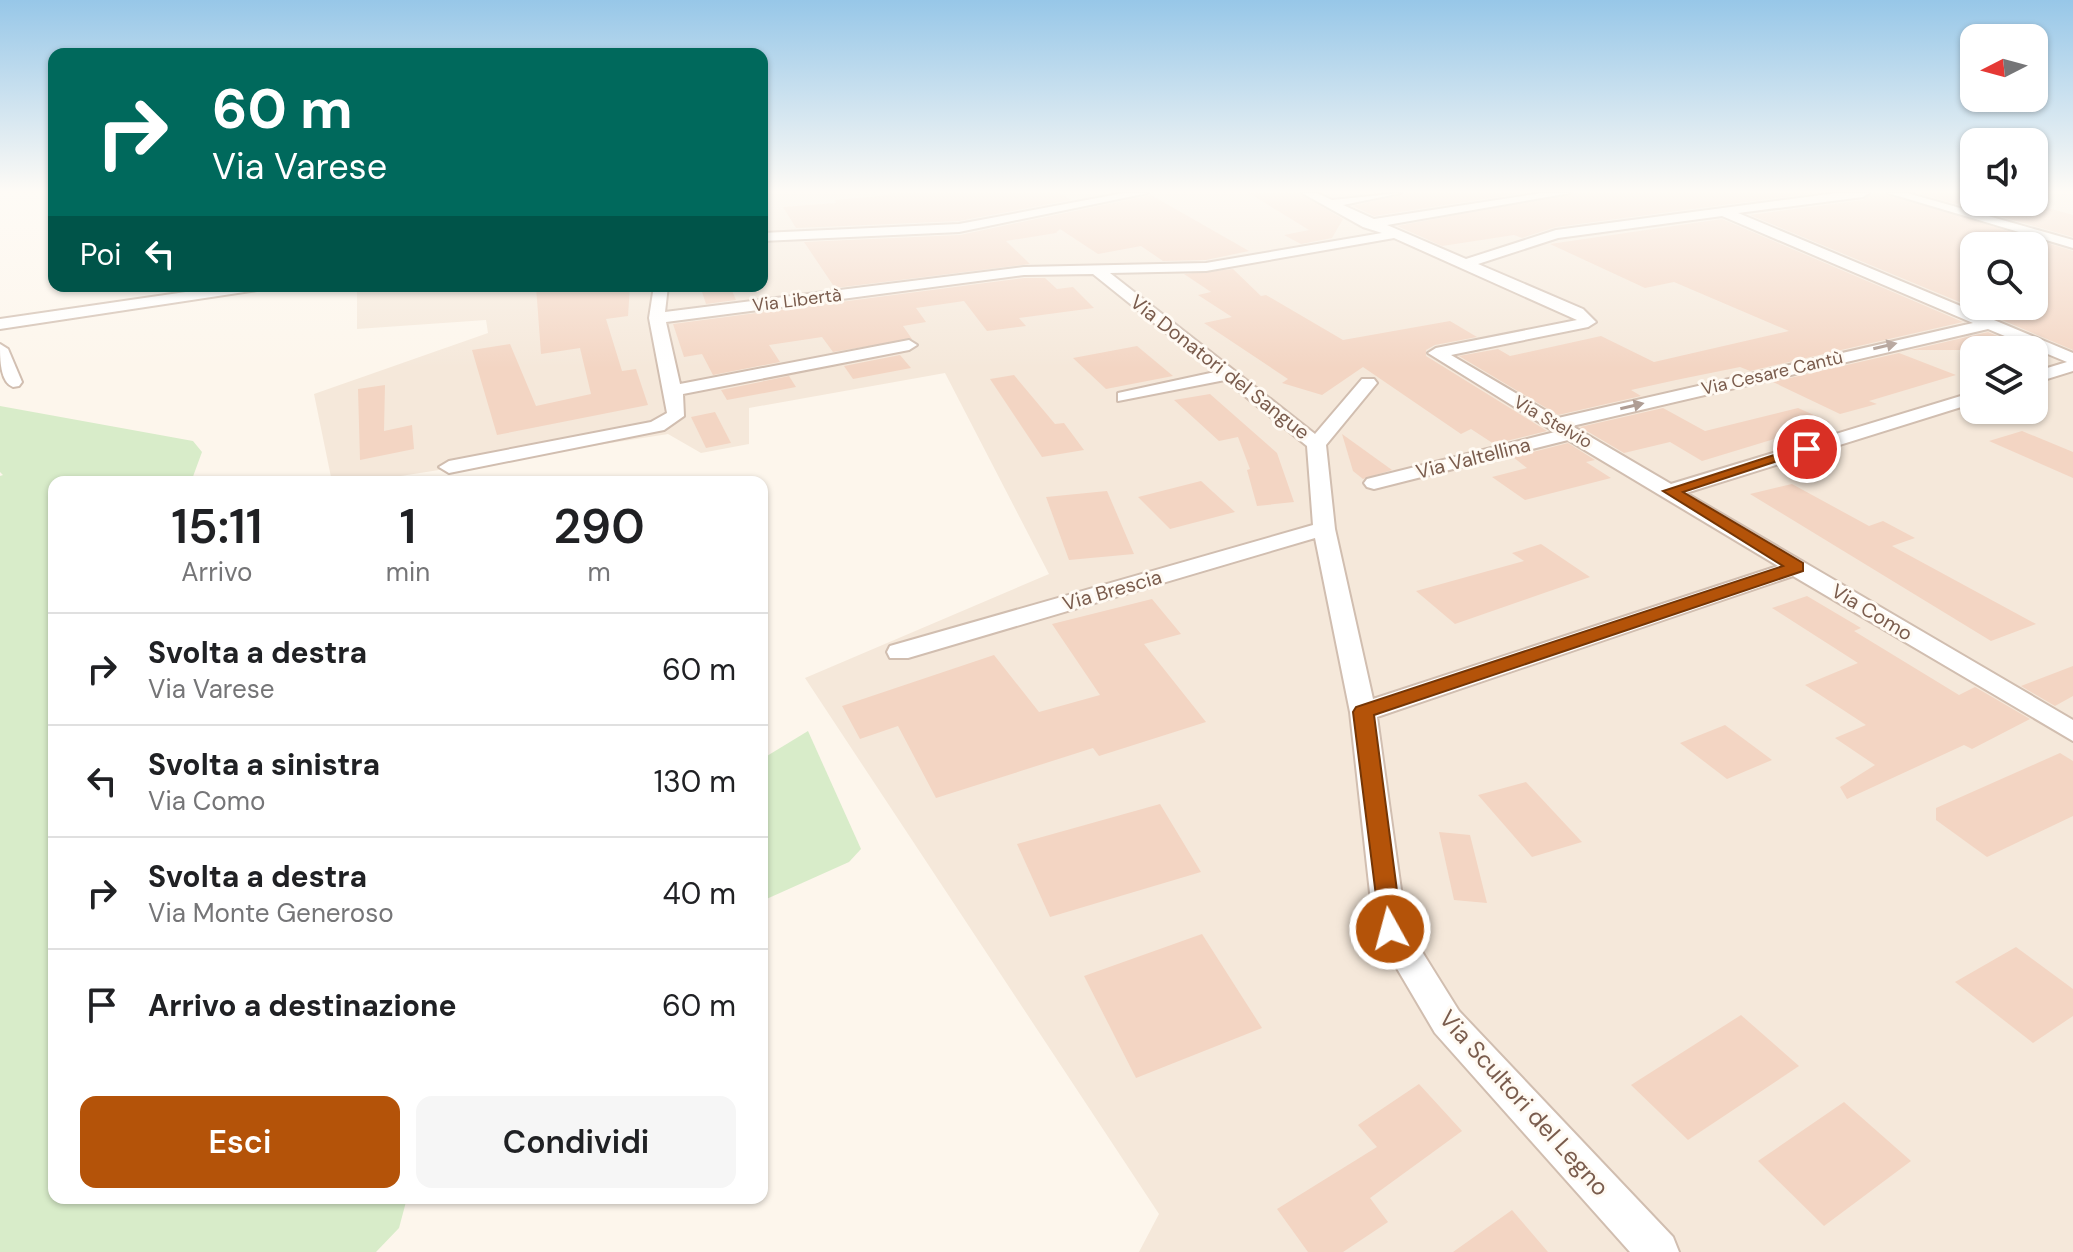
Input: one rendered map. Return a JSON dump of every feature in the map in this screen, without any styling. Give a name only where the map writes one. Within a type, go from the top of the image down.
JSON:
[{"type":"street","name":"Via Libertà","points":[[657,318],[1024,271],[1206,267],[1296,251]]},
{"type":"street","points":[[1436,251],[1468,263],[1503,251]]},
{"type":"street","points":[[1817,251],[2073,359]]},
{"type":"street","name":"Via Stelvio","points":[[1468,263],[1578,312],[1588,322],[1436,353],[1670,491]]},
{"type":"street","name":"Via Donatori del Sangue","points":[[1098,271],[1316,444],[1324,529],[1363,712]]},
{"type":"street","points":[[0,324],[216,292]]},
{"type":"street","points":[[449,467],[657,426],[675,416],[673,391],[657,318],[660,292]]},
{"type":"street","name":"Via Cesare Cantù","points":[[1564,428],[1988,324]]},
{"type":"street","points":[[673,391],[909,345]]},
{"type":"street","points":[[0,349],[13,382]]},
{"type":"street","points":[[2048,374],[2073,366]]},
{"type":"street","points":[[1124,397],[1229,374]]},
{"type":"street","points":[[1316,444],[1368,383]]},
{"type":"street","points":[[1670,491],[1960,401]]},
{"type":"street","name":"Via Valtellina","points":[[1374,483],[1564,428]]},
{"type":"street","name":"Via Como","points":[[1670,491],[2073,732]]},
{"type":"street","name":"Via Brescia","points":[[899,652],[1324,529]]},
{"type":"street","points":[[1363,712],[1797,567]]},
{"type":"street","name":"Via Scultori del Legno","points":[[1363,712],[1390,929],[1447,1022],[1658,1252]]},
{"type":"shaded area","points":[[768,251],[1960,251],[1960,320],[2048,320],[2048,251],[2073,251],[2073,1252],[1139,1252],[1159,1214],[805,678],[1049,574],[945,373],[749,408],[749,444],[701,453],[668,434],[401,476],[331,476],[314,394],[488,333],[486,320],[357,329],[357,292],[768,292]]},
{"type":"green space","points":[[0,406],[193,441],[202,452],[193,476],[48,476],[48,1204],[405,1204],[399,1228],[376,1252],[0,1252],[0,476],[3,475],[0,472]]},
{"type":"green space","points":[[808,731],[861,849],[849,862],[768,898],[768,755]]},
{"type":"building","points":[[810,251],[1017,251],[1030,264],[835,288]]},
{"type":"building","points":[[1149,251],[1247,251],[1206,260],[1163,261]]},
{"type":"building","points":[[1566,251],[1798,251],[1963,322],[1750,371],[1740,367],[1631,390],[1641,396],[1558,415],[1459,356],[1498,349],[1510,356],[1601,336],[1654,362],[1789,331],[1674,282],[1645,288]]},
{"type":"building","points":[[1838,251],[1960,251],[1960,302]]},
{"type":"building","points":[[2048,251],[2073,251],[2073,350],[2048,339],[2048,336],[2040,336],[2002,320],[2048,320]]},
{"type":"building","points":[[1233,269],[1261,296],[1266,295],[1343,340],[1450,321],[1477,337],[1435,345],[1426,350],[1426,356],[1547,431],[1494,444],[1471,429],[1461,434],[1363,367],[1322,395],[1282,383],[1288,379],[1204,323],[1232,317],[1198,295],[1211,292],[1184,274]]},
{"type":"building","points":[[1024,278],[1045,278],[1057,289],[1073,287],[1094,308],[1019,318],[1026,326],[987,331],[964,301],[916,308],[926,322],[903,326],[912,339],[833,352],[822,337],[769,345],[780,362],[713,375],[702,354],[684,357],[673,324]]},
{"type":"building","points":[[536,292],[630,292],[628,316],[606,319],[622,371],[636,369],[648,405],[497,435],[472,350],[510,344],[536,406],[591,394],[580,348],[541,354]]},
{"type":"building","points":[[702,292],[733,292],[736,300],[706,304]]},
{"type":"building","points":[[1988,332],[1997,336],[1971,336]]},
{"type":"building","points":[[1960,339],[1960,350],[1911,350]]},
{"type":"building","points":[[1137,346],[1173,376],[1106,389],[1073,358]]},
{"type":"building","points":[[1899,353],[1956,375],[1869,401],[1877,404],[1840,414],[1773,382]]},
{"type":"building","points":[[900,355],[911,368],[853,379],[844,366]]},
{"type":"building","points":[[1014,375],[1055,424],[1064,423],[1084,450],[1042,457],[990,379]]},
{"type":"building","points":[[789,376],[796,387],[727,400],[721,390]]},
{"type":"building","points":[[385,385],[384,431],[412,425],[414,449],[360,460],[358,389]]},
{"type":"building","points":[[1210,394],[1277,453],[1294,502],[1257,506],[1247,470],[1250,469],[1238,437],[1219,441],[1174,400]]},
{"type":"building","points":[[1663,408],[1705,431],[1798,408],[1830,422],[1702,461],[1670,442],[1624,453],[1580,427]]},
{"type":"building","points":[[715,412],[731,443],[706,448],[691,417]]},
{"type":"building","points":[[2022,431],[2073,452],[2073,478],[1989,441]]},
{"type":"building","points":[[1342,434],[1392,470],[1363,479],[1353,471]]},
{"type":"building","points":[[1568,443],[1595,460],[1586,462],[1611,478],[1525,500],[1492,477],[1527,468],[1513,457]]},
{"type":"building","points":[[1201,481],[1235,512],[1170,529],[1138,497]]},
{"type":"building","points":[[1792,484],[1869,526],[1883,521],[1915,538],[1892,546],[2036,624],[1991,641],[1750,494]]},
{"type":"building","points":[[1107,491],[1134,554],[1069,560],[1046,497]]},
{"type":"building","points":[[1541,544],[1590,577],[1455,624],[1416,591],[1524,561],[1512,553]]},
{"type":"building","points":[[1807,596],[1861,628],[1854,631],[1959,695],[1975,687],[2030,719],[1972,749],[1964,745],[1847,799],[1840,787],[1875,765],[1835,738],[1866,725],[1805,685],[1858,663],[1772,608]]},
{"type":"building","points":[[1152,599],[1181,634],[1144,644],[1206,722],[1099,756],[1093,748],[936,798],[898,726],[860,739],[842,706],[994,655],[1039,712],[1100,695],[1052,624]]},
{"type":"building","points":[[2073,666],[2073,696],[2055,706],[2021,686]]},
{"type":"building","points":[[1725,725],[1772,760],[1727,779],[1680,743]]},
{"type":"building","points":[[2060,753],[2073,761],[2073,816],[1987,857],[1936,820],[1936,808]]},
{"type":"building","points":[[1526,782],[1582,842],[1532,857],[1478,795]]},
{"type":"building","points":[[1160,804],[1201,872],[1050,917],[1017,844]]},
{"type":"building","points":[[1439,832],[1470,835],[1487,903],[1454,900]]},
{"type":"building","points":[[1202,934],[1262,1028],[1136,1078],[1084,976]]},
{"type":"building","points":[[2016,947],[2073,989],[2073,1016],[2033,1043],[1955,982]]},
{"type":"building","points":[[1741,1015],[1799,1066],[1688,1140],[1631,1085]]},
{"type":"building","points":[[1419,1084],[1462,1131],[1370,1198],[1388,1222],[1343,1252],[1308,1252],[1277,1209],[1377,1147],[1358,1125]]},
{"type":"building","points":[[1844,1102],[1911,1161],[1824,1226],[1758,1161]]},
{"type":"building","points":[[1512,1210],[1548,1252],[1453,1252]]},
{"type":"route","points":[[1390,929],[1363,712],[1797,567],[1670,491],[1807,449]]}]
